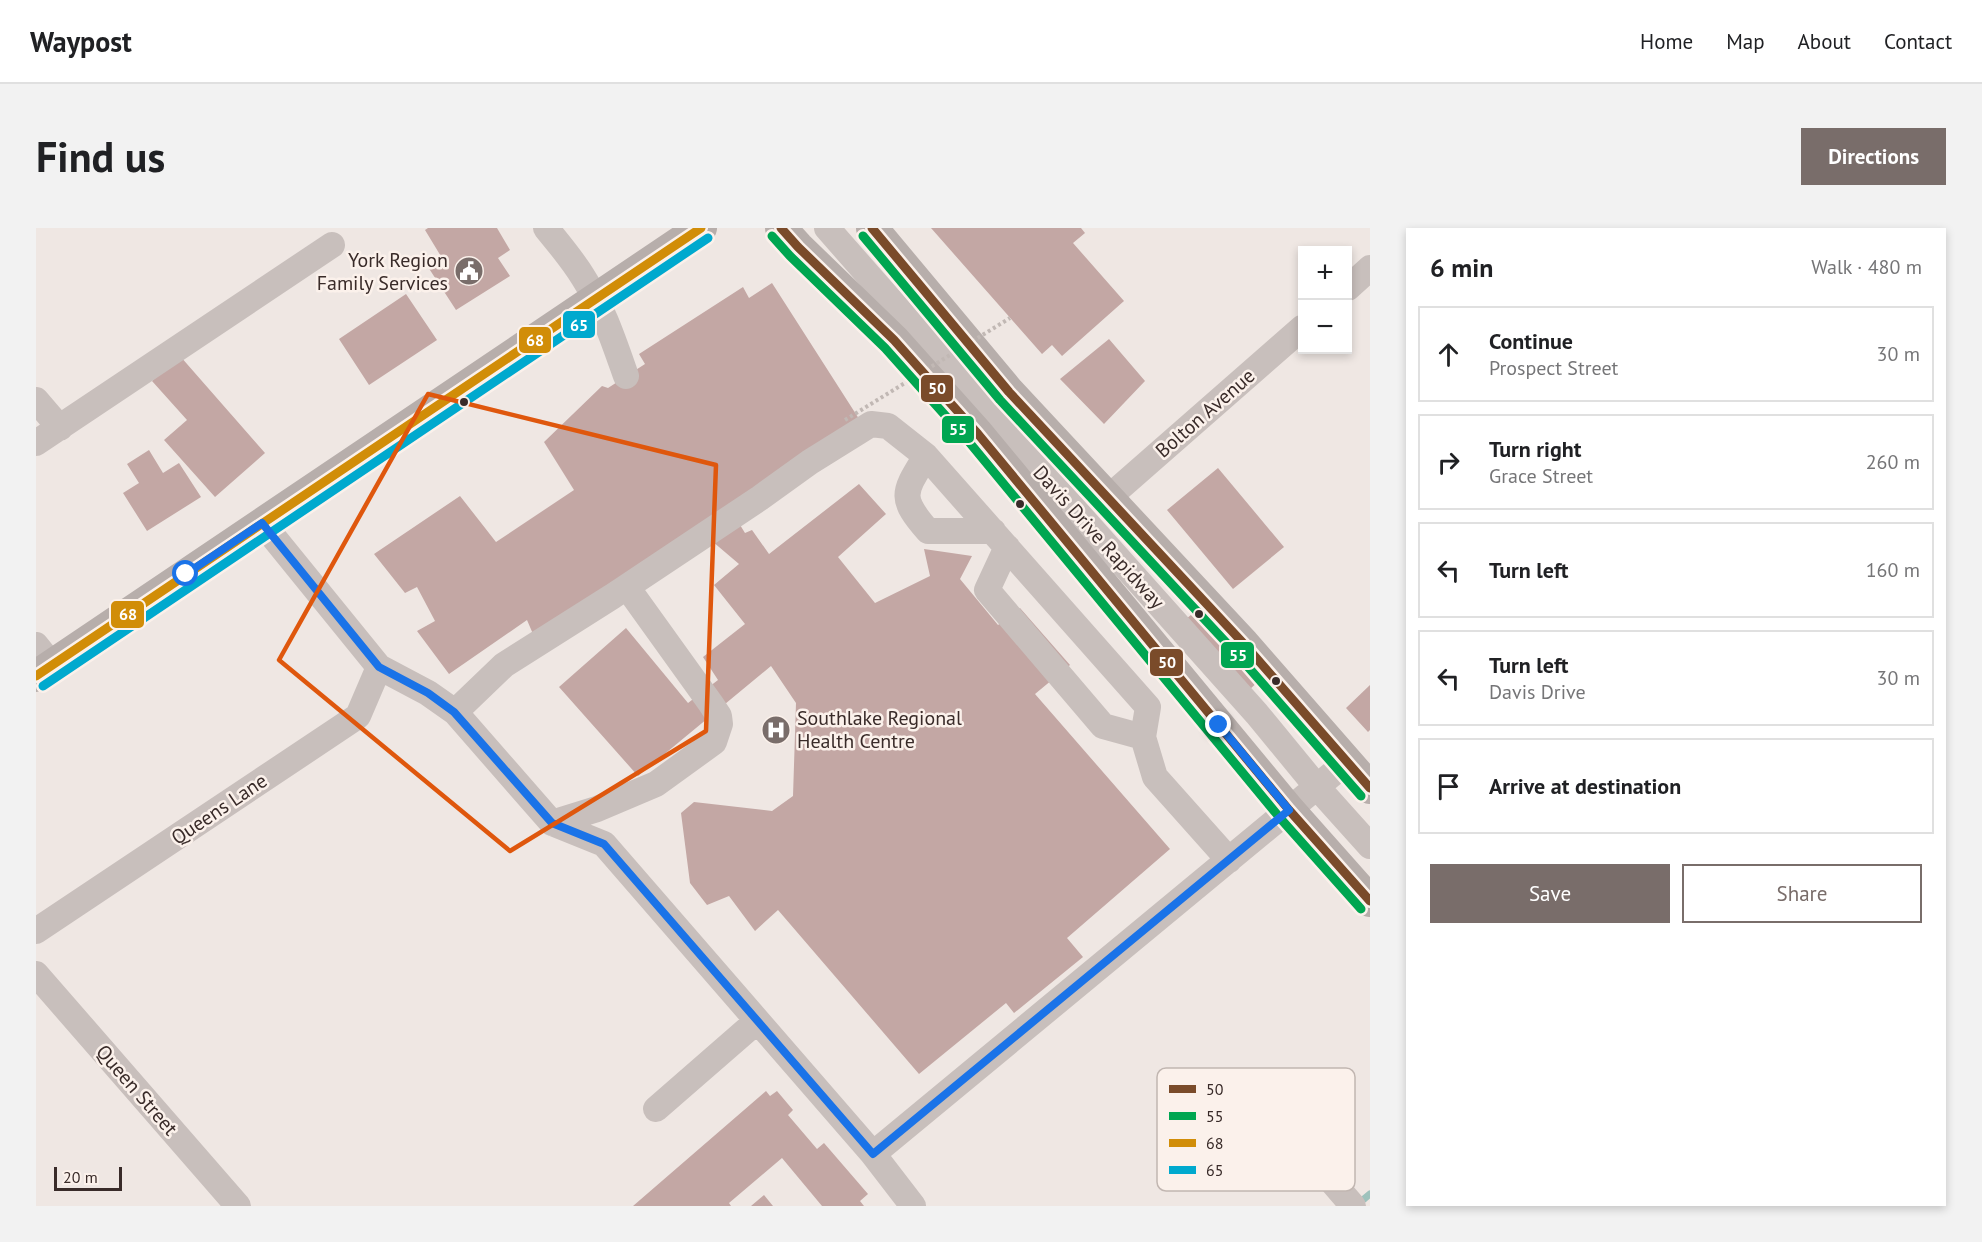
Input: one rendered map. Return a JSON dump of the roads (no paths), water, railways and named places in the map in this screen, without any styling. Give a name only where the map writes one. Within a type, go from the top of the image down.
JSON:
[{"type":"main road","points":[[41,662],[262,523],[701,228]]},
{"type":"main road","points":[[781,228],[798,248],[894,340],[978,435],[1289,810],[1370,901]]},
{"type":"main road","points":[[872,228],[1009,392],[1244,644],[1370,788]]},
{"type":"street","points":[[546,228],[579,271],[596,298],[626,376]]},
{"type":"street","name":"Davis Drive Rapidway","points":[[827,228],[1257,714],[1317,787],[1370,846]]},
{"type":"street","points":[[36,443],[332,245]]},
{"type":"street","points":[[1352,284],[1370,268]]},
{"type":"street","name":"Bolton Avenue","points":[[1108,498],[1298,332]]},
{"type":"street","points":[[36,400],[60,428]]},
{"type":"street","points":[[454,712],[504,665],[627,587],[810,462],[871,424],[888,426],[926,456],[1148,707],[1143,737],[1155,777],[1229,860]]},
{"type":"street","points":[[926,456],[907,488],[910,511],[928,531],[1000,539]]},
{"type":"street","points":[[262,523],[379,667],[428,693],[454,712],[552,823],[604,844],[873,1154],[913,1206]]},
{"type":"street","points":[[1000,539],[987,590],[1103,726],[1143,737]]},
{"type":"street","points":[[552,823],[597,809],[656,784],[714,742],[720,724],[719,716],[711,704],[627,587]]},
{"type":"street","name":"Queens Lane","points":[[36,932],[358,717],[379,667]]},
{"type":"street","points":[[873,1154],[1348,761]]},
{"type":"street","name":"Queen Street","points":[[36,974],[238,1206]]},
{"type":"street","points":[[656,1109],[757,1021]]},
{"type":"street","points":[[1340,1191],[1353,1206]]},
{"type":"waterway","points":[[1364,1199],[1370,1194]]},
{"type":"place","name":"York Region Family Services","points":[[469,271]]},
{"type":"place","name":"Southlake Regional Health Centre","points":[[776,730]]}]
